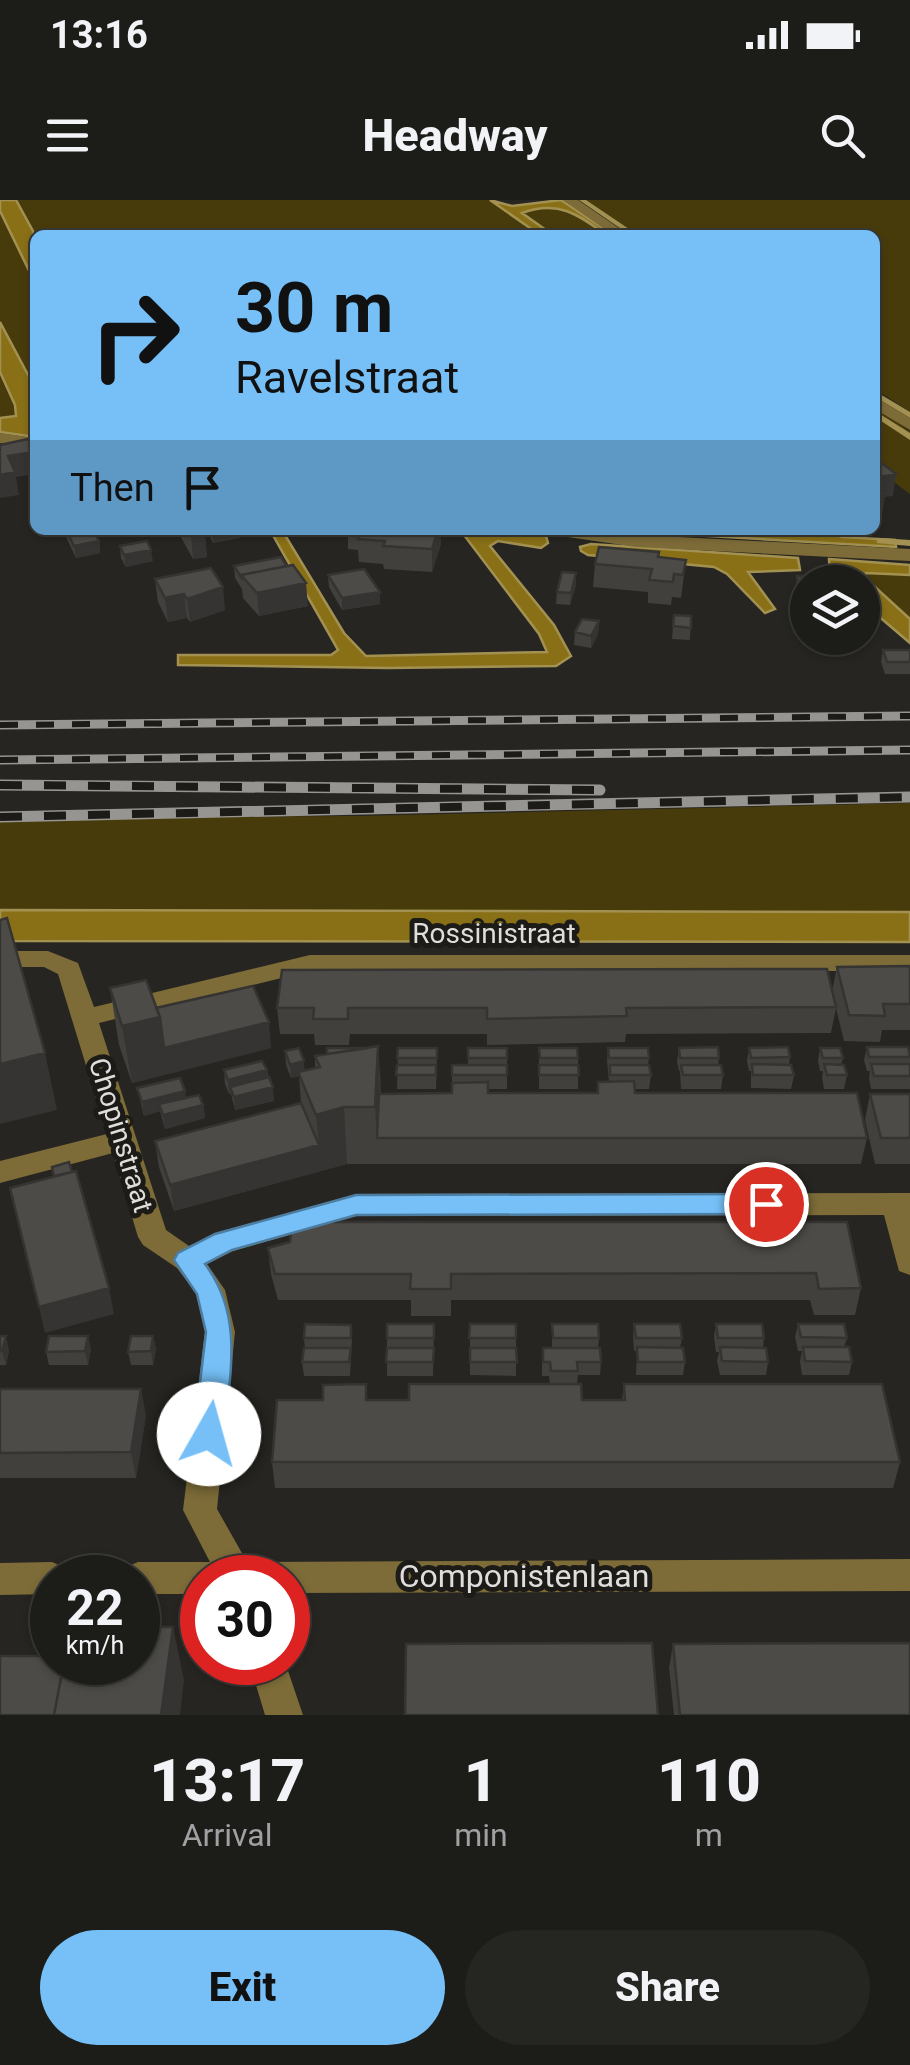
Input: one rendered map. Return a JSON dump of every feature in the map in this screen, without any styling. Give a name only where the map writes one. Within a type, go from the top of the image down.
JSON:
[{"type":"street","points":[[569,200],[614,230]]},
{"type":"street","points":[[880,405],[910,425]]},
{"type":"street","points":[[0,438],[30,442]]},
{"type":"street","points":[[595,535],[910,555]]},
{"type":"street","name":"Chopinstraat","points":[[0,959],[48,959],[69,969],[152,1237],[188,1260],[210,1290],[220,1332],[200,1510],[225,1555]]},
{"type":"street","name":"Rossinistraat","points":[[85,1018],[310,963],[910,963]]},
{"type":"street","points":[[0,1172],[123,1140]]},
{"type":"street","points":[[188,1260],[224,1242],[356,1205],[903,1204],[910,1263]]},
{"type":"street","name":"Componistenlaan","points":[[310,1577],[910,1575]]},
{"type":"street","points":[[0,1579],[30,1578]]},
{"type":"street","points":[[274,1685],[284,1715]]},
{"type":"shaded area","points":[[0,200],[494,200],[507,209],[561,202],[603,230],[30,230],[30,432],[0,427]]},
{"type":"shaded area","points":[[0,200],[16,200],[32,230],[30,273],[0,211]]},
{"type":"shaded area","points":[[490,200],[512,206],[561,200],[606,230],[599,230],[567,211],[546,208],[522,213],[546,230],[533,230]]},
{"type":"shaded area","points":[[585,200],[910,200],[910,412],[880,392],[880,230],[630,230]]},
{"type":"shaded area","points":[[0,322],[30,379],[30,436],[0,432],[0,418],[16,416],[0,372]]},
{"type":"shaded area","points":[[880,410],[910,431],[910,494],[880,472]]},
{"type":"shaded area","points":[[273,535],[285,535],[344,633],[366,656],[547,652],[539,634],[464,535],[546,536],[548,543],[541,548],[498,541],[490,546],[554,625],[571,656],[556,666],[178,665],[178,655],[331,655],[338,650]]},
{"type":"shaded area","points":[[691,535],[836,535],[895,540],[896,547]]},
{"type":"shaded area","points":[[591,544],[798,558],[799,565],[790,565],[790,570],[748,572],[775,609],[765,613],[727,574],[714,567],[588,555],[580,547]]},
{"type":"shaded area","points":[[829,559],[910,565],[910,575],[880,574],[880,565],[829,565]]},
{"type":"shaded area","points":[[880,574],[910,575],[910,619],[880,592]]},
{"type":"shaded area","points":[[880,592],[910,619],[910,643],[880,617]]},
{"type":"shaded area","points":[[910,803],[910,912],[0,910],[0,818],[361,816]]},
{"type":"shaded area","points":[[0,910],[910,912],[910,942],[0,941]]},
{"type":"building","points":[[28,439],[30,453],[8,456],[15,472],[0,475],[0,445]]},
{"type":"building","points":[[880,462],[896,474],[880,477]]},
{"type":"building","points":[[68,535],[96,535],[99,541],[74,546]]},
{"type":"building","points":[[359,535],[436,535],[432,549],[383,546],[385,541],[358,539]]},
{"type":"building","points":[[147,541],[151,550],[124,555],[120,546]]},
{"type":"building","points":[[599,547],[659,552],[658,557],[686,560],[683,575],[674,574],[673,582],[649,580],[652,569],[595,564]]},
{"type":"building","points":[[281,557],[287,566],[241,577],[234,566]]},
{"type":"building","points":[[293,565],[306,583],[257,593],[241,575]]},
{"type":"building","points":[[211,568],[223,587],[187,599],[184,594],[165,598],[155,579]]},
{"type":"building","points":[[364,569],[380,592],[342,598],[328,575]]},
{"type":"building","points":[[562,572],[576,573],[571,593],[557,592]]},
{"type":"building","points":[[674,615],[691,616],[691,628],[673,626]]},
{"type":"building","points":[[582,619],[599,621],[591,636],[575,632]]},
{"type":"building","points":[[883,650],[910,650],[910,662],[887,662]]},
{"type":"building","points":[[7,918],[45,1053],[0,1064],[0,920]]},
{"type":"building","points":[[910,966],[910,1004],[883,1004],[885,1016],[849,1015],[837,967]]},
{"type":"building","points":[[827,969],[836,1007],[626,1008],[627,1016],[487,1019],[487,1008],[348,1008],[348,1019],[313,1019],[314,1008],[277,1008],[282,970]]},
{"type":"building","points":[[146,980],[160,1017],[122,1026],[110,988]]},
{"type":"building","points":[[253,986],[269,1022],[164,1048],[156,1008]]},
{"type":"building","points":[[378,1046],[375,1107],[344,1107],[316,1115],[298,1072],[320,1067],[315,1056]]},
{"type":"building","points":[[718,1047],[719,1058],[680,1058],[679,1048]]},
{"type":"building","points":[[788,1047],[790,1057],[751,1058],[749,1048]]},
{"type":"building","points":[[867,1047],[908,1047],[910,1057],[869,1057]]},
{"type":"building","points":[[299,1048],[304,1061],[290,1065],[285,1051]]},
{"type":"building","points":[[327,1048],[368,1048],[327,1054]]},
{"type":"building","points":[[398,1048],[437,1048],[437,1058],[397,1058]]},
{"type":"building","points":[[468,1048],[507,1048],[507,1058],[468,1058]]},
{"type":"building","points":[[539,1048],[577,1048],[578,1058],[540,1058]]},
{"type":"building","points":[[608,1048],[648,1048],[649,1058],[609,1058]]},
{"type":"building","points":[[820,1048],[840,1048],[843,1058],[823,1058]]},
{"type":"building","points":[[262,1061],[267,1070],[228,1080],[224,1070]]},
{"type":"building","points":[[752,1064],[791,1065],[794,1075],[753,1075]]},
{"type":"building","points":[[824,1064],[844,1065],[847,1075],[827,1075]]},
{"type":"building","points":[[871,1064],[910,1064],[910,1076],[874,1076]]},
{"type":"building","points":[[397,1065],[436,1065],[436,1075],[396,1075]]},
{"type":"building","points":[[452,1065],[507,1065],[507,1075],[452,1075]]},
{"type":"building","points":[[539,1065],[578,1065],[579,1075],[539,1075]]},
{"type":"building","points":[[610,1065],[649,1065],[651,1075],[610,1075]]},
{"type":"building","points":[[681,1065],[721,1065],[723,1075],[683,1075]]},
{"type":"building","points":[[269,1077],[273,1087],[234,1097],[230,1087]]},
{"type":"building","points":[[180,1078],[185,1091],[142,1102],[137,1088]]},
{"type":"building","points":[[634,1081],[635,1093],[857,1093],[867,1138],[377,1138],[379,1094],[452,1093],[452,1083],[488,1082],[488,1093],[598,1093],[598,1082]]},
{"type":"building","points":[[870,1094],[910,1094],[910,1138],[881,1138]]},
{"type":"building","points":[[199,1095],[203,1105],[163,1115],[159,1104]]},
{"type":"building","points":[[301,1103],[319,1145],[170,1185],[155,1141]]},
{"type":"building","points":[[69,1162],[72,1172],[54,1176],[52,1167]]},
{"type":"building","points":[[76,1171],[109,1288],[39,1307],[10,1188]]},
{"type":"building","points":[[292,1222],[847,1222],[861,1288],[819,1289],[816,1273],[451,1274],[451,1289],[410,1289],[411,1274],[275,1274],[268,1248],[290,1242]]},
{"type":"building","points":[[305,1324],[351,1325],[351,1338],[304,1338]]},
{"type":"building","points":[[387,1324],[434,1324],[434,1338],[387,1338]]},
{"type":"building","points":[[470,1324],[516,1324],[516,1338],[469,1338]]},
{"type":"building","points":[[552,1324],[598,1324],[599,1338],[553,1338]]},
{"type":"building","points":[[634,1324],[680,1324],[682,1338],[636,1338]]},
{"type":"building","points":[[716,1324],[762,1324],[764,1338],[718,1338]]},
{"type":"building","points":[[798,1324],[844,1324],[847,1338],[801,1337]]},
{"type":"building","points":[[49,1336],[88,1336],[85,1351],[46,1352]]},
{"type":"building","points":[[131,1336],[153,1336],[151,1351],[128,1352]]},
{"type":"building","points":[[637,1347],[683,1348],[685,1362],[638,1362]]},
{"type":"building","points":[[720,1347],[766,1348],[768,1362],[722,1361]]},
{"type":"building","points":[[803,1347],[849,1347],[852,1362],[805,1361]]},
{"type":"building","points":[[304,1348],[351,1348],[349,1362],[302,1362]]},
{"type":"building","points":[[387,1348],[434,1348],[433,1362],[386,1362]]},
{"type":"building","points":[[470,1348],[516,1348],[517,1362],[470,1362]]},
{"type":"building","points":[[543,1348],[600,1348],[601,1362],[577,1362],[578,1371],[551,1371],[550,1362],[543,1362]]},
{"type":"building","points":[[366,1384],[366,1400],[409,1400],[409,1384],[581,1384],[582,1400],[625,1400],[624,1384],[882,1384],[900,1462],[272,1462],[277,1400],[323,1400],[323,1385]]},
{"type":"building","points":[[0,1389],[141,1389],[131,1452],[0,1453]]},
{"type":"building","points":[[160,1627],[173,1627],[161,1715],[54,1715],[60,1685],[160,1685]]},
{"type":"building","points":[[652,1643],[658,1715],[405,1715],[406,1644]]},
{"type":"building","points":[[910,1643],[910,1715],[680,1715],[673,1644]]},
{"type":"building","points":[[0,1656],[30,1656],[30,1685],[60,1685],[54,1715],[0,1715]]},
{"type":"waterway","points":[[582,200],[627,230]]},
{"type":"waterway","points":[[880,396],[910,416]]},
{"type":"waterway","points":[[880,416],[910,437]]},
{"type":"waterway","points":[[880,541],[910,543]]},
{"type":"railway","points":[[0,725],[910,716]]},
{"type":"railway","points":[[0,760],[910,750]]},
{"type":"railway","points":[[0,785],[600,790]]},
{"type":"railway","points":[[0,817],[910,797]]},
{"type":"route","points":[[209,1434],[220,1332],[210,1290],[188,1260],[224,1242],[356,1205],[766,1204]]}]
